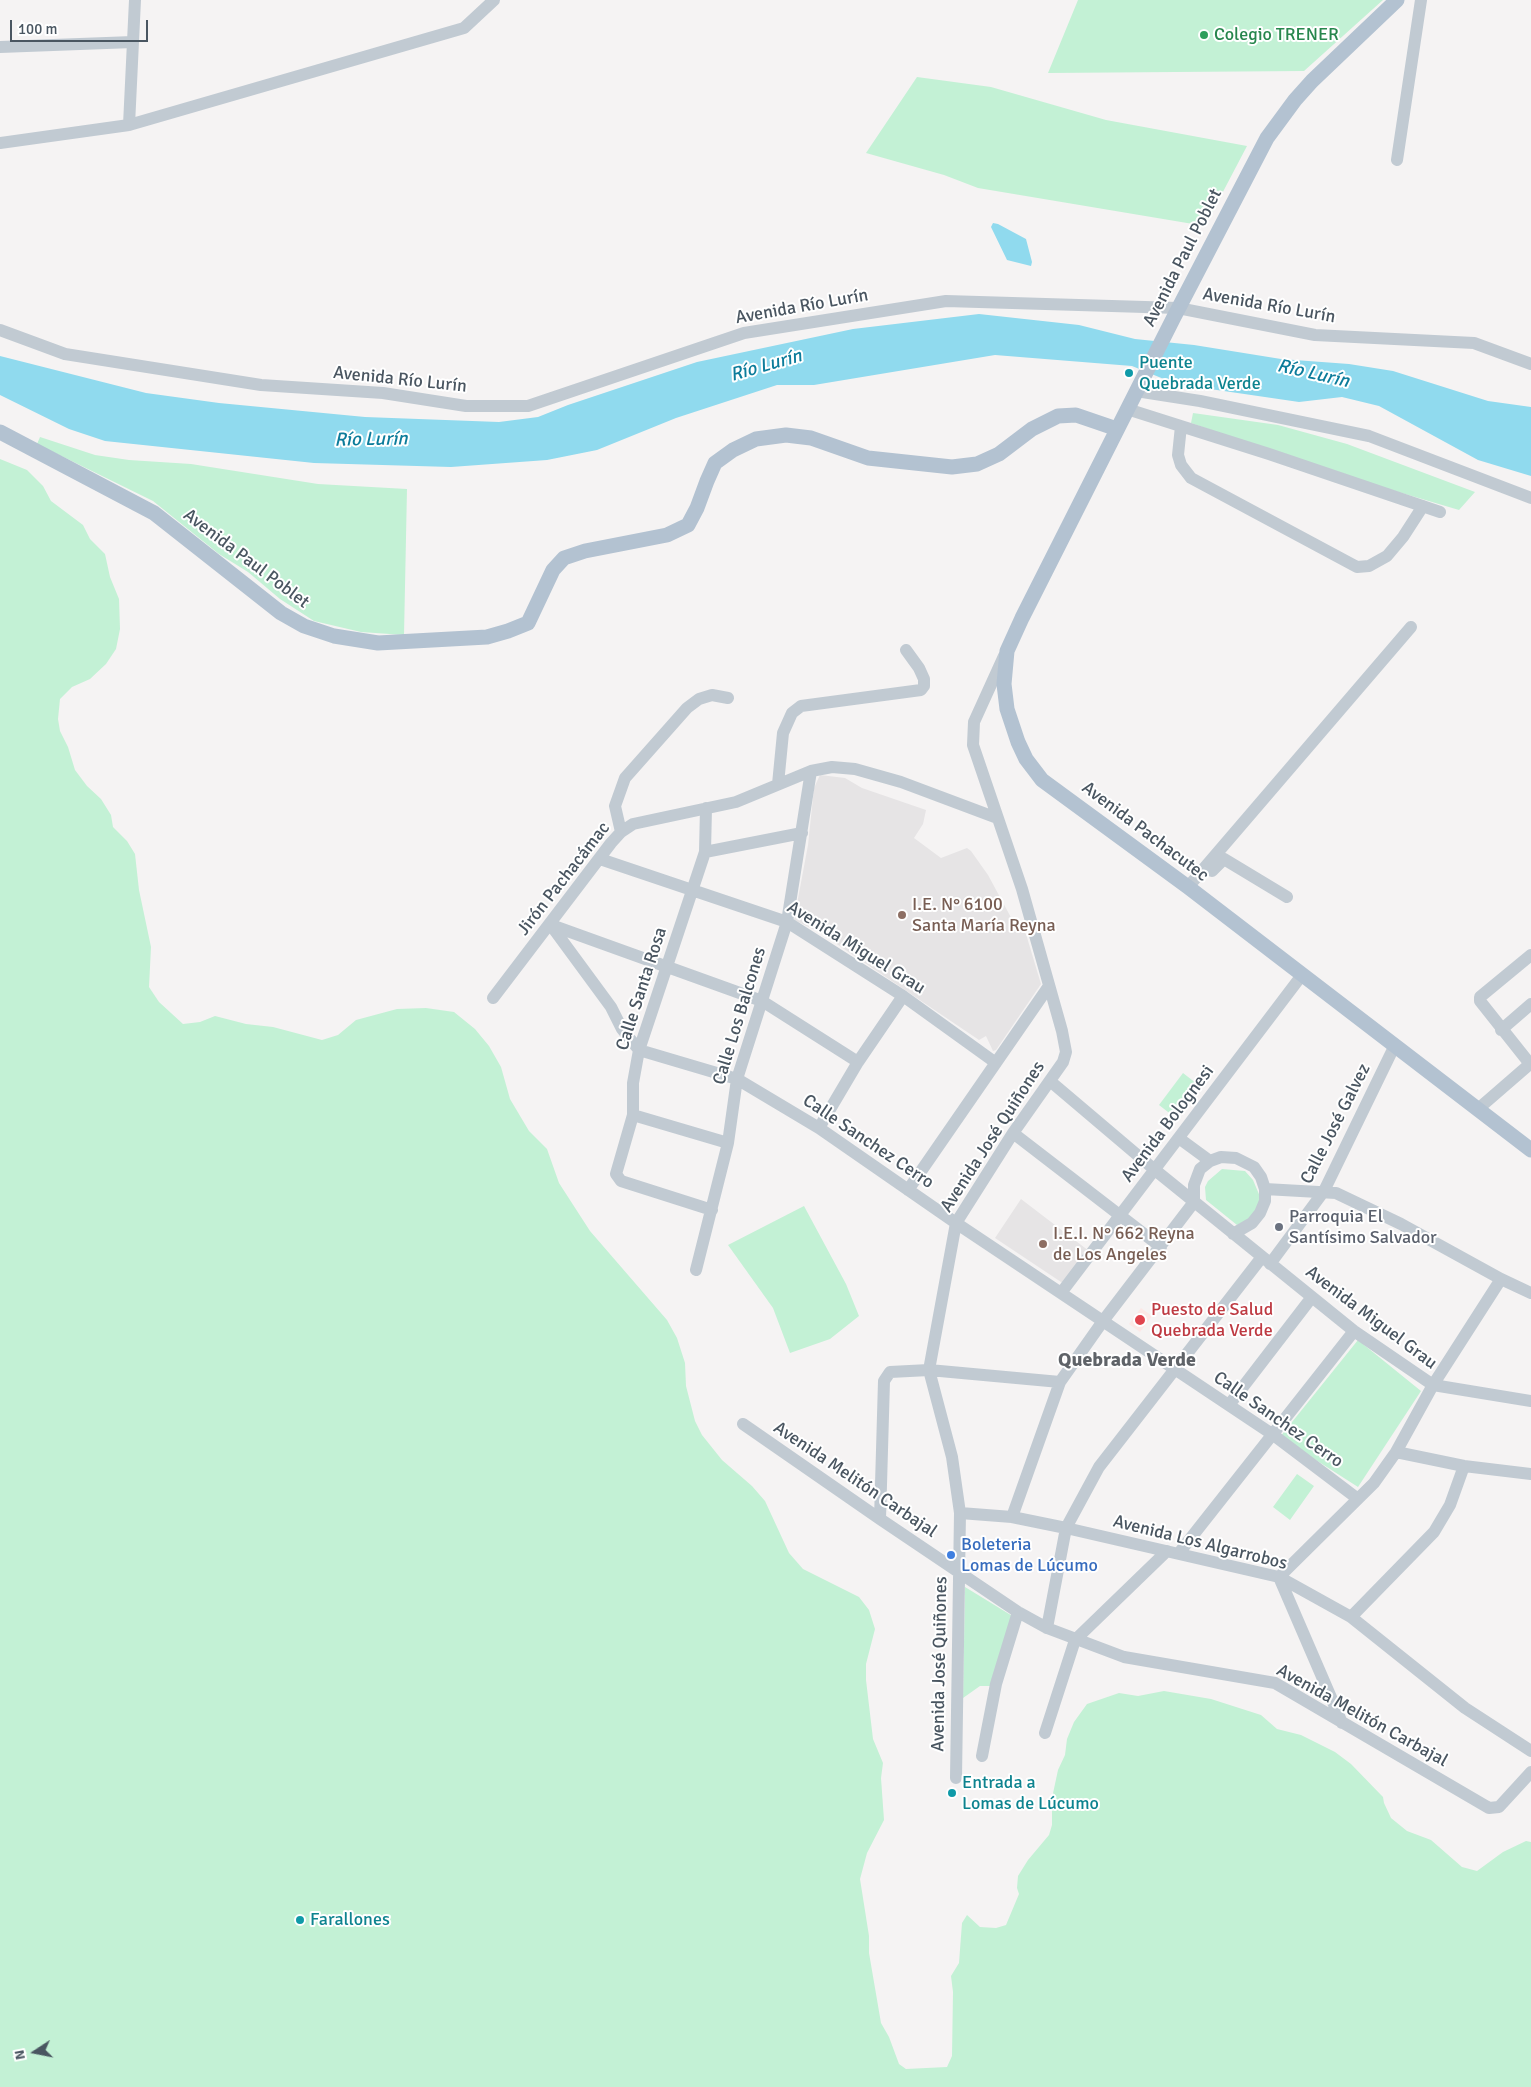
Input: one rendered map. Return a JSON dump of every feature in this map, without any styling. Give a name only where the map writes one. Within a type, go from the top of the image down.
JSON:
[{"type":"main road","name":"Avenida Paul Poblet","points":[[0,432],[154,513],[282,613],[304,626],[334,636],[378,643],[486,637],[508,631],[528,623],[552,570],[564,558],[585,551],[667,535],[688,525],[715,463],[733,450],[756,439],[786,435],[811,438],[868,458],[952,467],[977,464],[999,454],[1032,429],[1058,416],[1076,415],[1117,429],[1255,160],[1280,119],[1312,81],[1397,0]]},
{"type":"main road","name":"Avenida Pachacutec","points":[[1117,429],[1007,651],[1004,684],[1007,709],[1026,758],[1042,780],[1191,890],[1531,1150]]},
{"type":"street","points":[[130,125],[134,0]]},
{"type":"street","points":[[0,143],[130,125],[464,28],[494,0]]},
{"type":"street","points":[[1397,160],[1422,0]]},
{"type":"street","points":[[0,47],[133,42]]},
{"type":"street","name":"Avenida Río Lurín","points":[[0,330],[65,354],[261,385],[383,393],[466,406],[528,406],[744,332],[946,301],[1176,313],[1315,335],[1474,343],[1531,364]]},
{"type":"street","points":[[1138,387],[1369,436],[1531,498]]},
{"type":"street","points":[[1127,410],[1181,426],[1440,512]]},
{"type":"street","points":[[1181,426],[1178,455],[1181,465],[1191,478],[1357,566],[1369,566],[1387,556],[1403,537],[1423,506]]},
{"type":"street","points":[[1191,890],[1410,627]]},
{"type":"street","points":[[778,784],[783,733],[792,714],[800,706],[921,690],[924,686],[924,679],[919,668],[906,650]]},
{"type":"street","name":"Avenida José Quiñones","points":[[956,1778],[960,1513],[952,1457],[929,1370],[956,1223],[1013,1133],[1063,1062],[1066,1052],[1062,1031],[1022,889],[973,745],[972,732],[979,709],[1007,651]]},
{"type":"street","points":[[621,832],[615,806],[625,778],[687,708],[699,699],[712,695],[728,698]]},
{"type":"street","name":"Jirón Pachacámac","points":[[493,998],[621,832],[633,824],[736,802],[811,770],[832,767],[855,769],[901,782],[997,818]]},
{"type":"street","name":"Calle Los Balcones","points":[[696,1270],[728,1143],[737,1079],[787,922],[811,770]]},
{"type":"street","name":"Calle Santa Rosa","points":[[706,808],[705,852],[639,1050],[634,1083],[633,1115],[616,1174],[621,1181],[712,1210]]},
{"type":"street","points":[[705,852],[802,833]]},
{"type":"street","name":"Avenida Miguel Grau","points":[[600,859],[787,922],[903,996],[996,1063]]},
{"type":"street","points":[[1191,890],[1224,859],[1287,897]]},
{"type":"street","points":[[550,924],[762,1002],[858,1062]]},
{"type":"street","points":[[550,924],[611,1007],[622,1029],[639,1050]]},
{"type":"street","points":[[1478,1109],[1530,1063],[1482,1006],[1480,998],[1531,955]]},
{"type":"street","name":"Avenida Bolognesi","points":[[1061,1293],[1154,1170],[1180,1139],[1302,975]]},
{"type":"street","points":[[908,1190],[1049,986]]},
{"type":"street","points":[[819,1128],[858,1062],[903,996]]},
{"type":"street","points":[[1501,1030],[1531,1004]]},
{"type":"street","name":"Calle José Galvez","points":[[1047,1628],[1066,1528],[1099,1467],[1174,1370],[1324,1191],[1395,1045]]},
{"type":"street","name":"Calle Sanchez Cerro","points":[[639,1050],[737,1079],[819,1128],[956,1223],[1272,1434],[1358,1499]]},
{"type":"street","name":"Avenida Miguel Grau","points":[[1050,1081],[1154,1170],[1312,1297],[1354,1330],[1433,1386],[1531,1401]]},
{"type":"street","points":[[633,1115],[728,1143]]},
{"type":"street","points":[[1013,1133],[1161,1247]]},
{"type":"street","points":[[1180,1139],[1210,1161]]},
{"type":"street","points":[[1012,1517],[1060,1382],[1103,1321],[1194,1202],[1196,1177],[1200,1169],[1210,1161],[1221,1157],[1233,1157],[1244,1160],[1254,1167],[1261,1177],[1265,1189],[1265,1200],[1260,1213],[1252,1223],[1233,1234]]},
{"type":"street","points":[[1265,1189],[1324,1191],[1336,1194],[1401,1224],[1501,1279],[1531,1293]]},
{"type":"street","points":[[1342,1724],[1280,1577],[1374,1483],[1396,1452],[1433,1386],[1501,1279]]},
{"type":"street","points":[[1229,1405],[1312,1297]]},
{"type":"street","points":[[1045,1733],[1075,1640],[1173,1552],[1272,1434],[1354,1330]]},
{"type":"street","points":[[880,1519],[884,1381],[890,1372],[929,1370],[1060,1382]]},
{"type":"street","name":"Avenida Melitón Carbajal","points":[[743,1424],[1018,1612],[1047,1628],[1124,1657],[1275,1683],[1342,1724],[1490,1808],[1499,1807],[1531,1772]]},
{"type":"street","points":[[1396,1452],[1464,1466],[1531,1474]]},
{"type":"street","points":[[1351,1617],[1434,1532],[1450,1505],[1464,1466]]},
{"type":"street","name":"Avenida Los Algarrobos","points":[[960,1513],[1012,1517],[1280,1577],[1351,1617],[1465,1708],[1531,1751]]},
{"type":"street","points":[[982,1756],[996,1684],[1018,1612]]},
{"type":"shaded area","name":"I.E. N° 6100 Santa María Reyna","points":[[820,775],[845,778],[862,788],[926,810],[923,824],[914,838],[941,858],[967,848],[971,851],[988,875],[1014,923],[1026,934],[1041,984],[996,1050],[993,1051],[986,1036],[979,1040],[819,932],[794,920],[808,845],[814,788]]},
{"type":"shaded area","name":"I.E.I. N° 662 Reyna de Los Angeles","points":[[1021,1199],[1089,1251],[1064,1284],[995,1238]]},
{"type":"shaded area","name":"Puesto de Salud Quebrada Verde","points":[[1141,1308],[1152,1316],[1140,1332],[1129,1324]]},
{"type":"green space","name":"Colegio TRENER","points":[[1078,0],[1383,0],[1304,71],[1048,73]]},
{"type":"green space","points":[[917,77],[991,87],[1106,120],[1247,146],[1205,226],[978,188],[944,175],[866,153]]},
{"type":"green space","points":[[1193,413],[1278,425],[1347,444],[1475,492],[1459,510],[1348,477],[1191,423]]},
{"type":"green space","points":[[40,437],[95,455],[129,460],[191,464],[318,484],[407,489],[404,635],[361,632],[314,621],[280,599],[248,572],[219,554],[153,501],[37,444]]},
{"type":"green space","points":[[0,459],[27,470],[43,486],[51,501],[83,525],[90,539],[105,554],[110,577],[119,599],[120,629],[116,649],[106,664],[90,679],[72,687],[60,699],[58,719],[60,731],[68,747],[75,770],[87,786],[101,799],[111,815],[113,827],[127,841],[135,854],[139,890],[151,947],[149,987],[159,1002],[183,1024],[200,1022],[215,1016],[246,1024],[273,1027],[322,1040],[338,1035],[356,1020],[397,1009],[426,1008],[454,1012],[475,1029],[489,1046],[501,1067],[510,1099],[529,1131],[547,1149],[559,1183],[590,1231],[667,1320],[677,1338],[685,1363],[686,1386],[695,1421],[702,1435],[722,1460],[752,1486],[765,1501],[789,1553],[803,1569],[859,1597],[869,1610],[875,1629],[866,1664],[866,1680],[873,1739],[883,1763],[881,1778],[884,1820],[867,1853],[860,1879],[869,1936],[869,1953],[881,2023],[889,2037],[899,2064],[906,2069],[947,2067],[952,2056],[953,1992],[951,1976],[959,1963],[962,1923],[967,1915],[980,1927],[996,1928],[1006,1925],[1019,1894],[1017,1888],[1018,1876],[1028,1860],[1049,1835],[1052,1825],[1052,1798],[1058,1770],[1065,1755],[1067,1739],[1074,1722],[1087,1704],[1119,1693],[1138,1696],[1164,1691],[1211,1699],[1261,1715],[1277,1729],[1301,1735],[1335,1752],[1351,1764],[1383,1797],[1391,1818],[1407,1831],[1431,1840],[1462,1867],[1477,1871],[1503,1852],[1526,1841],[1531,1842],[1531,2087],[0,2087]]},
{"type":"green space","points":[[1183,1073],[1201,1087],[1177,1119],[1159,1105]]},
{"type":"green space","points":[[1222,1169],[1245,1171],[1253,1180],[1261,1199],[1251,1218],[1237,1225],[1206,1200],[1205,1187],[1208,1181]]},
{"type":"green space","points":[[804,1206],[846,1284],[859,1316],[830,1339],[790,1353],[773,1308],[728,1245]]},
{"type":"green space","points":[[1358,1340],[1421,1391],[1358,1487],[1280,1437]]},
{"type":"green space","points":[[1297,1474],[1314,1486],[1290,1520],[1273,1507]]},
{"type":"green space","points":[[965,1587],[1014,1617],[990,1686],[980,1686],[963,1698]]},
{"type":"water","points":[[993,223],[1026,239],[1032,262],[1031,266],[1007,260],[991,227]]},
{"type":"water","name":"Río Lurín","points":[[979,314],[1079,325],[1135,339],[1194,345],[1281,359],[1349,364],[1393,371],[1488,401],[1531,407],[1531,476],[1478,460],[1379,406],[1342,397],[1299,402],[1176,384],[1132,366],[995,355],[814,385],[777,385],[676,418],[597,450],[547,460],[451,467],[314,463],[105,441],[69,429],[0,395],[0,356],[146,393],[219,403],[365,417],[499,422],[538,417],[568,405],[697,362],[853,329]]},
{"type":"place","name":"Colegio TRENER","points":[[1204,35]]},
{"type":"place","name":"Puente Quebrada Verde","points":[[1129,373]]},
{"type":"place","name":"I.E. N° 6100 Santa María Reyna","points":[[902,915]]},
{"type":"place","name":"Parroquia El Santísimo Salvador","points":[[1279,1227]]},
{"type":"place","name":"I.E.I. N° 662 Reyna de Los Angeles","points":[[1043,1244]]},
{"type":"place","name":"Puesto de Salud Quebrada Verde","points":[[1140,1320]]},
{"type":"place","name":"Boleteria Lomas de Lúcumo","points":[[951,1555]]},
{"type":"place","name":"Entrada a Lomas de Lúcumo","points":[[952,1793]]},
{"type":"place","name":"Farallones","points":[[300,1920]]},
{"type":"district","name":"Quebrada Verde","points":[[1127,1361]]}]
